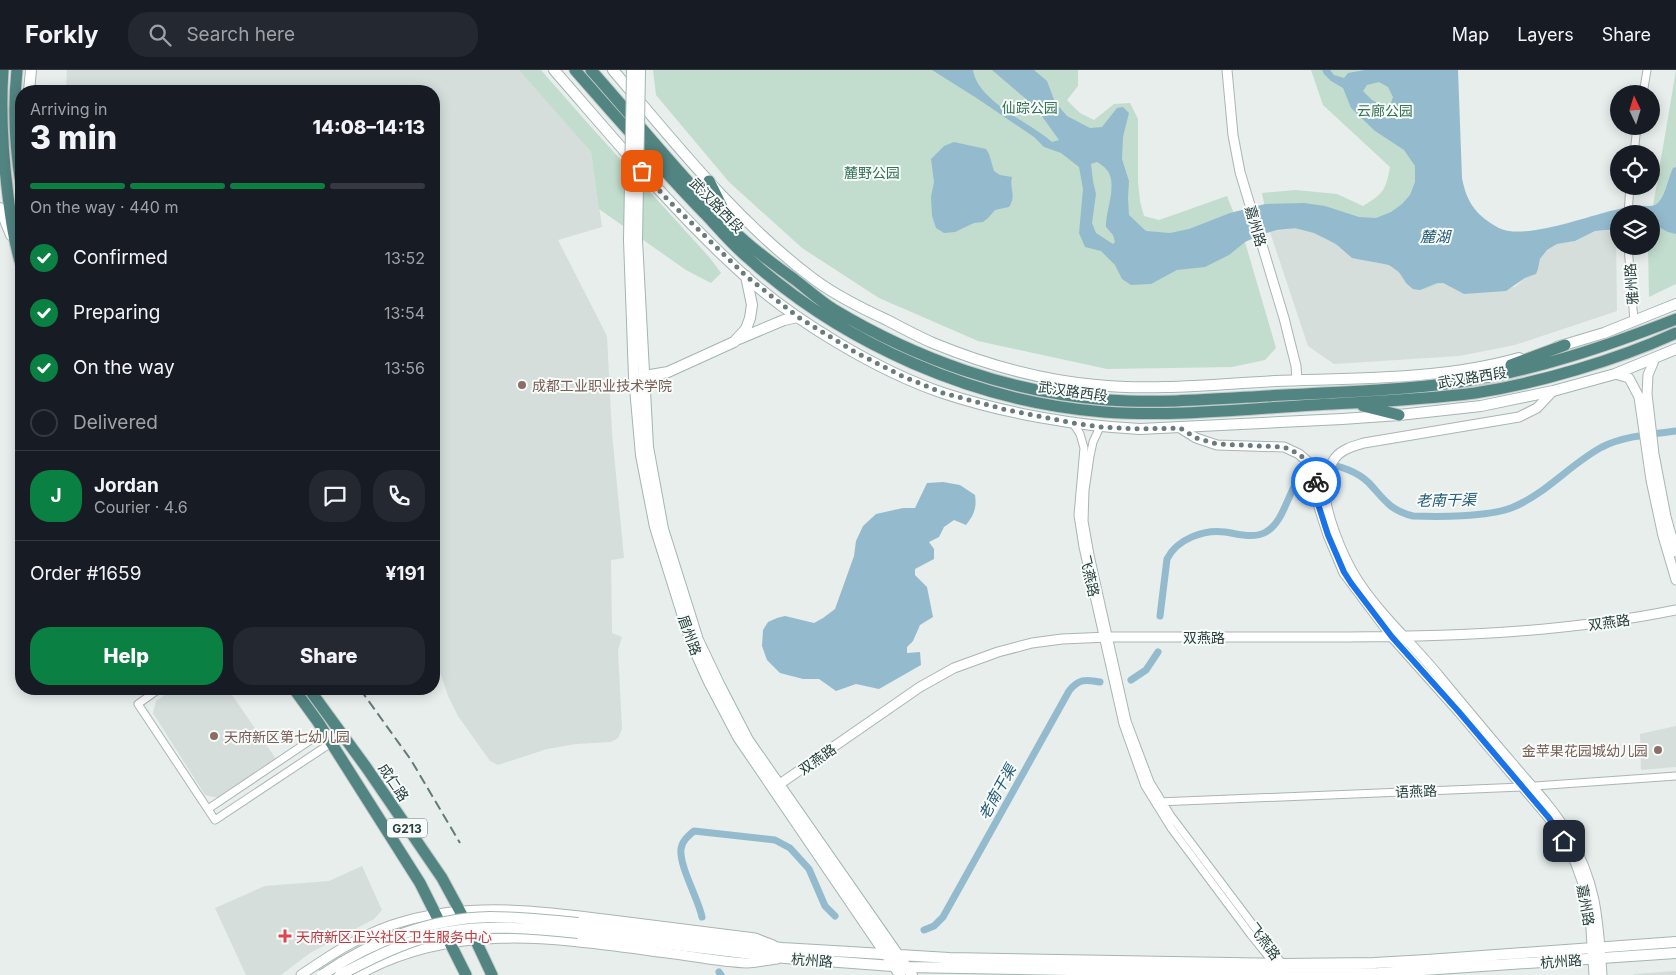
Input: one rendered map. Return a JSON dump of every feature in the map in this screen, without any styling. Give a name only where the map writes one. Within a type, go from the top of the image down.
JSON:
[{"type":"highway","points":[[2,70],[1,119],[4,162],[15,232]]},
{"type":"highway","points":[[17,70],[17,85]]},
{"type":"highway","name":"武汉路西段","points":[[576,70],[676,185],[746,256],[785,289],[828,318],[896,357],[950,378],[1001,394],[1054,406],[1102,412],[1155,414],[1434,398],[1515,385],[1586,366],[1676,333]]},
{"type":"highway","name":"武汉路西段","points":[[591,70],[671,163],[734,232],[831,308],[902,347],[963,370],[1003,382],[1056,394],[1108,400],[1160,401],[1355,391],[1463,381],[1571,356],[1633,336],[1676,319]]},
{"type":"highway","points":[[709,181],[734,232]]},
{"type":"highway","points":[[1463,381],[1565,345]]},
{"type":"highway","points":[[1354,403],[1399,415]]},
{"type":"highway","name":"G213","points":[[298,695],[324,731],[420,883],[466,975]]},
{"type":"highway","name":"成仁路","points":[[313,695],[366,767],[442,878],[492,975]]},
{"type":"main road","points":[[30,85],[31,70]]},
{"type":"main road","points":[[554,70],[667,199],[746,276],[798,317],[870,360],[902,376],[943,393],[1007,410],[1100,427],[1140,429],[1399,415],[1481,406],[1553,392],[1614,374],[1676,350]]},
{"type":"main road","points":[[613,70],[709,181],[770,243],[817,281],[866,310],[931,342],[987,362],[1038,376],[1096,385],[1150,387],[1399,376],[1467,369],[1513,360],[1565,345],[1676,304]]},
{"type":"main road","points":[[632,70],[633,240],[639,377],[648,447],[663,529],[698,640],[748,740],[776,787],[894,966]]},
{"type":"main road","points":[[633,240],[640,70]]},
{"type":"main road","points":[[0,208],[15,247]]},
{"type":"main road","points":[[734,342],[746,329],[750,318],[751,294],[746,276]]},
{"type":"main road","points":[[639,377],[668,372],[784,320],[798,317]]},
{"type":"main road","points":[[776,787],[899,955],[906,972]]},
{"type":"main road","points":[[322,975],[355,955],[392,939],[441,923],[489,918],[578,928]]},
{"type":"main road","points":[[340,975],[395,948],[446,932],[466,929],[578,928]]},
{"type":"main road","name":"杭州路","points":[[578,928],[894,966],[906,972],[1289,974],[1427,971],[1596,953],[1676,942]]},
{"type":"main road","name":"杭州路","points":[[784,953],[1278,964],[1596,953],[1676,953]]},
{"type":"street","name":"嘉州路","points":[[1228,70],[1232,135],[1240,172],[1292,346],[1297,380]]},
{"type":"street","points":[[1644,85],[1647,70]]},
{"type":"street","name":"雅州路","points":[[1629,255],[1634,321]]},
{"type":"street","points":[[1656,358],[1648,375],[1647,394],[1654,454],[1666,517],[1676,552]]},
{"type":"street","points":[[1614,374],[1629,378],[1639,397],[1651,480],[1662,536],[1676,580]]},
{"type":"street","points":[[1553,392],[1537,408],[1519,417],[1364,443],[1345,450],[1334,459],[1327,471],[1325,485],[1327,506],[1334,531],[1346,561],[1368,595],[1533,786],[1567,832],[1587,871],[1597,912],[1596,953],[1602,975]]},
{"type":"street","name":"飞燕路","points":[[1073,423],[1080,434],[1084,448],[1078,515],[1080,531],[1128,722],[1150,782],[1158,802],[1171,816],[1278,964],[1289,974]]},
{"type":"street","name":"飞燕路","points":[[1100,427],[1093,442],[1090,456],[1085,490],[1084,521],[1106,637]]},
{"type":"street","name":"嘉州路","points":[[1180,428],[1196,438],[1217,444],[1284,447],[1299,454],[1307,461],[1317,485],[1319,507],[1328,535],[1344,572],[1392,637],[1459,712],[1559,832],[1576,864],[1587,895],[1596,953],[1594,975]]},
{"type":"street","name":"双燕路","points":[[776,787],[920,687],[954,668],[998,652],[1032,643],[1062,639],[1106,637],[1404,637],[1538,631],[1603,624],[1676,610]]},
{"type":"street","points":[[151,695],[138,704],[215,820],[331,743]]},
{"type":"street","points":[[208,809],[324,731]]},
{"type":"street","name":"语燕路","points":[[1158,802],[1522,787],[1676,776]]},
{"type":"street","points":[[301,975],[346,946],[376,931],[404,921],[460,910],[495,909],[579,916],[755,938],[784,953]]},
{"type":"street","points":[[358,975],[397,956],[423,947],[475,939],[523,938],[578,942],[748,963],[784,953]]},
{"type":"shaded area","name":"成都工业职业技术学院","points":[[67,70],[520,70],[591,152],[602,227],[558,240],[607,336],[612,433],[624,558],[611,560],[612,633],[622,637],[618,650],[622,729],[618,738],[611,742],[576,744],[547,749],[498,765],[490,761],[458,716],[448,696],[440,672],[440,85],[66,85]]},
{"type":"shaded area","points":[[1295,228],[1314,233],[1336,244],[1352,258],[1389,265],[1399,272],[1406,283],[1420,290],[1437,283],[1443,283],[1464,294],[1515,287],[1525,278],[1535,274],[1540,259],[1547,250],[1557,244],[1575,241],[1595,231],[1610,230],[1610,255],[1616,255],[1617,311],[1515,345],[1459,356],[1334,364],[1308,346],[1270,232]]},
{"type":"shaded area","name":"天府新区第七幼儿园","points":[[165,695],[232,695],[276,759],[219,798],[205,795],[153,713],[156,701]]},
{"type":"shaded area","name":"金苹果花园城幼儿园","points":[[1676,726],[1676,767],[1641,770],[1640,734]]},
{"type":"shaded area","name":"天府新区正兴社区卫生服务中心","points":[[362,866],[382,910],[374,919],[310,953],[281,975],[246,975],[215,908],[265,886],[329,881]]},
{"type":"shaded area","points":[[1676,971],[1676,975],[1633,975],[1634,974]]},
{"type":"green space","points":[[519,70],[541,70],[710,258],[721,273],[711,283],[686,270],[599,209],[591,152]]},
{"type":"green space","name":"麓野公园","points":[[653,70],[1078,70],[1078,86],[1067,100],[1080,113],[1094,120],[1114,104],[1130,103],[1138,119],[1138,181],[1144,216],[1159,220],[1227,196],[1245,242],[1276,348],[1265,360],[1232,367],[1107,369],[978,341],[879,298],[802,248],[729,182],[656,95]]},
{"type":"green space","name":"云廊公园","points":[[1311,70],[1426,70],[1443,283],[1425,289],[1413,289],[1392,267],[1382,263],[1351,257],[1338,246],[1321,236],[1296,229],[1270,232],[1262,193],[1296,190],[1337,194],[1363,206],[1382,191],[1389,175],[1390,167],[1323,105]]},
{"type":"green space","points":[[1676,70],[1676,284],[1649,297],[1648,255],[1660,255],[1660,205],[1653,205],[1655,195],[1660,195],[1660,165]]},
{"type":"water","name":"麓湖","points":[[932,70],[973,70],[984,92],[994,102],[1052,142],[1059,140],[1041,115],[1026,99],[992,70],[1034,70],[1047,81],[1055,102],[1067,116],[1090,128],[1102,127],[1117,108],[1123,107],[1129,113],[1123,137],[1122,159],[1129,181],[1129,215],[1146,231],[1170,233],[1189,229],[1230,213],[1265,204],[1304,203],[1325,206],[1359,217],[1376,218],[1391,212],[1410,195],[1415,182],[1415,166],[1404,150],[1375,131],[1351,108],[1343,88],[1331,81],[1322,70],[1330,70],[1334,75],[1344,78],[1348,73],[1365,70],[1458,70],[1462,178],[1471,203],[1478,213],[1498,228],[1520,232],[1560,225],[1610,211],[1610,230],[1595,231],[1575,241],[1557,244],[1547,250],[1540,259],[1536,274],[1525,278],[1506,291],[1464,294],[1443,283],[1437,283],[1420,290],[1413,289],[1406,283],[1399,272],[1389,265],[1352,258],[1336,244],[1314,233],[1295,228],[1263,234],[1245,242],[1229,255],[1205,267],[1177,270],[1151,284],[1131,285],[1122,279],[1115,265],[1101,251],[1085,247],[1079,233],[1083,189],[1079,167],[1061,153],[1044,147],[1034,137]],"holes":[[[1379,82],[1388,87],[1393,97],[1390,106],[1387,108],[1372,100],[1363,91],[1367,85]],[[1097,162],[1110,175],[1111,182],[1106,227],[1113,235],[1115,242],[1113,244],[1096,233],[1092,223],[1096,194],[1091,164]]]},
{"type":"water","points":[[954,142],[986,149],[994,171],[1000,175],[1012,177],[1013,195],[1009,207],[995,210],[983,222],[974,223],[955,232],[944,233],[936,228],[932,216],[931,197],[934,182],[931,159],[944,146]]},
{"type":"water","name":"麓湖","points":[[1676,167],[1676,234],[1660,228],[1660,205],[1655,205],[1661,199],[1673,168]]},
{"type":"water","points":[[943,482],[960,485],[975,495],[976,504],[973,515],[966,525],[954,520],[944,527],[939,537],[929,542],[934,549],[934,559],[915,569],[915,575],[927,587],[933,617],[920,625],[913,641],[907,647],[907,653],[920,652],[921,665],[879,689],[856,684],[836,691],[819,679],[803,679],[780,673],[767,660],[762,646],[763,630],[768,622],[785,616],[814,623],[835,609],[854,556],[856,541],[863,526],[876,514],[903,508],[915,508],[927,483]]},
{"type":"waterway","name":"老南干渠","points":[[1160,616],[1167,559],[1177,546],[1192,537],[1208,532],[1217,531],[1251,536],[1266,532],[1275,525],[1297,481],[1304,472],[1313,466],[1324,464],[1354,472],[1365,479],[1392,507],[1405,514],[1413,516],[1476,515],[1501,511],[1523,502],[1590,454],[1611,443],[1638,436],[1676,431]]},
{"type":"waterway","name":"老南干渠","points":[[1131,680],[1146,670],[1158,652]]},
{"type":"waterway","name":"老南干渠","points":[[924,930],[934,926],[943,917],[1069,691],[1079,682],[1091,680],[1100,682]]},
{"type":"waterway","name":"老南干渠","points":[[702,917],[681,856],[683,844],[694,831],[775,840],[790,848],[809,869],[825,906],[835,916]]},
{"type":"railway","points":[[364,695],[411,760],[460,843]]},
{"type":"way so far","points":[[642,171],[667,199],[746,276],[798,317],[855,352],[902,376],[943,393],[1007,410],[1073,423],[1100,427],[1140,429],[1180,428],[1196,438],[1217,444],[1284,447],[1293,450],[1307,461],[1316,482]]},
{"type":"place","name":"成都工业职业技术学院","points":[[522,385]]},
{"type":"place","name":"天府新区第七幼儿园","points":[[214,736]]},
{"type":"place","name":"金苹果花园城幼儿园","points":[[1658,750]]},
{"type":"place","name":"天府新区正兴社区卫生服务中心","points":[[285,936]]},
{"type":"route","points":[[1316,482],[1319,507],[1328,535],[1344,572],[1351,583],[1392,637],[1549,818],[1564,841]]},
{"type":"park label","name":"仙踪公园","points":[[1030,107]]}]
